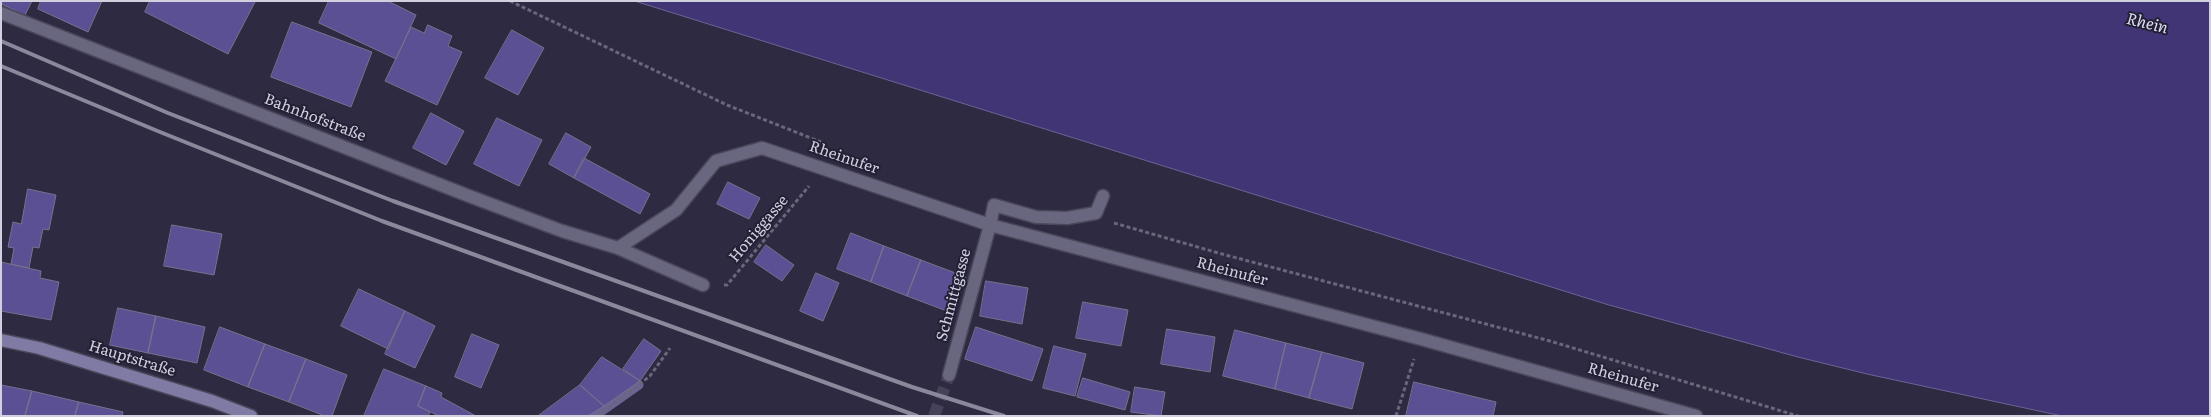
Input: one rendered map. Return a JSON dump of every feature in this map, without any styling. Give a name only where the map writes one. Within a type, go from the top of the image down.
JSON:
[{"type":"main road","name":"Hauptstraße","points":[[1,340],[39,348],[212,401],[250,416]]},
{"type":"street","name":"Bahnhofstraße","points":[[1,13],[506,210],[562,231],[618,248],[703,285]]},
{"type":"street","name":"Rheinufer","points":[[618,248],[676,210],[716,161],[762,148],[990,225],[1421,339],[1696,416]]},
{"type":"street","points":[[1081,215],[1096,213],[1103,196]]},
{"type":"street","name":"Schmittgasse","points":[[949,375],[994,205],[1036,217],[1067,218],[1081,215]]},
{"type":"path","points":[[510,1],[727,105],[791,131]]},
{"type":"path","name":"Honiggasse","points":[[703,285],[727,286],[824,169]]},
{"type":"path","points":[[1081,215],[1550,341],[1798,416]]},
{"type":"path","points":[[1396,416],[1421,339]]},
{"type":"path","points":[[598,416],[650,376],[670,348]]},
{"type":"water","name":"Rhein","points":[[635,1],[2210,1],[2210,416],[2062,416],[1867,374],[1798,357],[1609,305]]},
{"type":"building","points":[[1,1],[32,1],[25,15],[1,4]]},
{"type":"building","points":[[41,1],[102,1],[88,32],[38,9]]},
{"type":"building","points":[[150,1],[255,2],[228,54],[145,12]]},
{"type":"building","points":[[329,1],[388,1],[416,15],[396,59],[319,23]]},
{"type":"building","points":[[292,22],[372,52],[351,107],[271,77]]},
{"type":"building","points":[[428,25],[452,36],[448,46],[462,52],[437,105],[385,81],[411,27],[424,33]]},
{"type":"building","points":[[512,30],[544,48],[518,95],[485,78]]},
{"type":"building","points":[[431,113],[464,131],[446,165],[413,148]]},
{"type":"building","points":[[497,118],[542,140],[519,186],[474,164]]},
{"type":"building","points":[[566,133],[591,147],[574,178],[549,164]]},
{"type":"building","points":[[584,158],[650,194],[640,214],[574,178]]},
{"type":"building","points":[[728,182],[760,198],[749,219],[717,204]]},
{"type":"building","points":[[28,189],[56,195],[49,230],[43,229],[39,248],[33,247],[29,268],[11,264],[14,248],[8,247],[13,222],[21,224]]},
{"type":"building","points":[[172,225],[222,234],[214,275],[164,266]]},
{"type":"building","points":[[851,233],[884,246],[871,282],[837,269]]},
{"type":"building","points":[[766,245],[794,265],[782,281],[754,262]]},
{"type":"building","points":[[884,246],[921,260],[907,296],[871,282]]},
{"type":"building","points":[[921,260],[966,277],[952,313],[907,296]]},
{"type":"building","points":[[1,262],[41,271],[40,278],[59,282],[51,320],[1,311]]},
{"type":"building","points":[[816,273],[839,283],[823,321],[800,311]]},
{"type":"building","points":[[986,281],[1028,288],[1022,324],[980,316]]},
{"type":"building","points":[[359,289],[405,311],[388,349],[341,326]]},
{"type":"building","points":[[1083,302],[1128,310],[1121,346],[1076,338]]},
{"type":"building","points":[[118,308],[156,316],[148,353],[110,345]]},
{"type":"building","points":[[405,311],[435,326],[415,368],[385,354]]},
{"type":"building","points":[[156,316],[205,327],[197,363],[148,353]]},
{"type":"building","points":[[220,327],[265,344],[248,387],[204,370]]},
{"type":"building","points":[[976,327],[1043,349],[1032,381],[965,359]]},
{"type":"building","points":[[1167,329],[1215,337],[1210,372],[1161,364]]},
{"type":"building","points":[[1235,330],[1286,343],[1275,389],[1223,376]]},
{"type":"building","points":[[472,334],[499,345],[481,388],[455,377]]},
{"type":"building","points":[[644,339],[661,351],[640,381],[623,369]]},
{"type":"building","points":[[1286,343],[1322,352],[1309,398],[1275,389]]},
{"type":"building","points":[[265,344],[306,359],[289,402],[248,387]]},
{"type":"building","points":[[1054,346],[1086,354],[1075,396],[1043,388]]},
{"type":"building","points":[[1322,352],[1364,363],[1352,409],[1309,398]]},
{"type":"building","points":[[602,357],[640,381],[604,406],[580,385]]},
{"type":"building","points":[[306,359],[347,375],[332,416],[325,416],[289,402]]},
{"type":"building","points":[[384,369],[426,386],[418,406],[430,412],[428,416],[364,416]]},
{"type":"building","points":[[1083,378],[1130,392],[1125,410],[1077,397]]},
{"type":"building","points":[[1414,382],[1496,402],[1493,416],[1406,416]]},
{"type":"building","points":[[1,385],[32,391],[25,416],[1,416]]},
{"type":"building","points":[[580,385],[604,406],[588,416],[538,416]]},
{"type":"building","points":[[426,386],[442,393],[441,397],[476,416],[439,416],[418,406]]},
{"type":"building","points":[[1135,387],[1165,392],[1161,416],[1131,412]]},
{"type":"building","points":[[32,391],[79,402],[75,416],[25,416]]},
{"type":"building","points":[[79,402],[123,412],[122,416],[75,416]]},
{"type":"waterway","points":[[595,416],[639,385]]},
{"type":"tunnel","points":[[934,416],[949,375]]},
{"type":"railway","points":[[1,41],[168,113],[393,201],[912,387],[1004,416]]},
{"type":"railway","points":[[1,66],[382,221],[917,416]]}]
